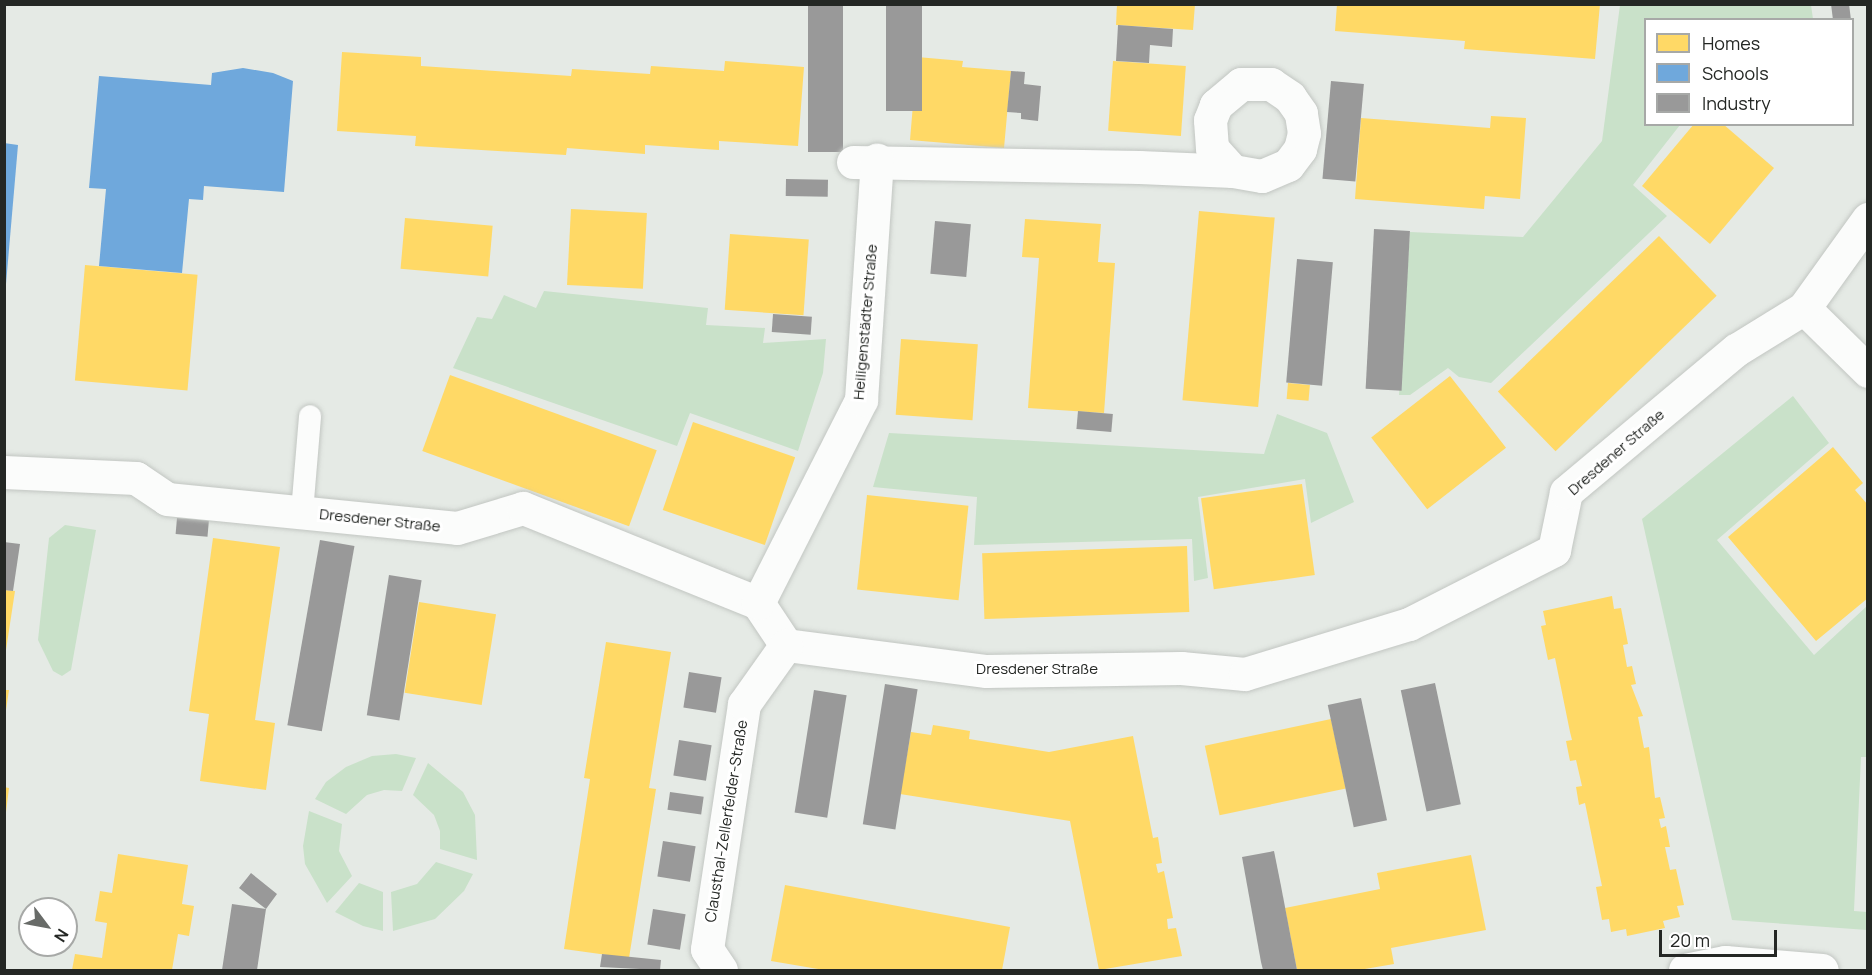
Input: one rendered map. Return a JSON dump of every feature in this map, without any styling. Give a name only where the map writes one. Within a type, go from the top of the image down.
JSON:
[{"type":"street","name":"Heiligenstädter Straße","points":[[758,603],[861,400],[865,161],[1233,171]]},
{"type":"street","name":"Dresdener Straße","points":[[786,645],[986,671],[1181,668],[1245,674],[1409,624],[1554,550],[1566,492],[1736,350],[1804,308],[1868,219]]},
{"type":"street","points":[[1804,308],[1868,371]]},
{"type":"street","name":"Dresdener Straße","points":[[4,472],[136,478],[167,499],[457,528],[523,508],[758,603]]},
{"type":"street","points":[[758,603],[786,645]]},
{"type":"street","name":"Clausthal-Zellerfelder-Straße","points":[[721,970],[707,949],[744,704],[786,645]]},
{"type":"street","points":[[1685,970],[1725,962],[1822,970]]},
{"type":"lane","points":[[302,512],[310,416]]},
{"type":"green space","points":[[1620,5],[1811,5],[1813,18],[1644,18],[1644,126],[1679,126],[1633,185],[1667,216],[1491,383],[1459,377],[1448,368],[1410,395],[1399,395],[1410,232],[1523,237],[1602,141]]},
{"type":"green space","points":[[544,291],[708,308],[706,325],[765,328],[763,343],[826,339],[823,373],[798,451],[690,413],[677,446],[453,368],[477,317],[492,319],[504,295],[536,308]]},
{"type":"green space","points":[[1793,396],[1829,443],[1717,540],[1814,655],[1867,606],[1868,757],[1861,757],[1854,911],[1867,912],[1867,930],[1732,920],[1642,519]]},
{"type":"green space","points":[[1277,414],[1327,433],[1354,502],[1311,523],[1305,479],[1198,497],[1208,578],[1194,581],[1192,539],[974,545],[977,497],[873,487],[889,433],[1264,454]]},
{"type":"green space","points":[[65,525],[96,530],[71,670],[62,676],[53,671],[38,640],[49,538]]},
{"type":"green space","points":[[396,754],[416,758],[402,791],[384,790],[367,795],[346,814],[315,799],[326,782],[346,767],[372,756]]},
{"type":"green space","points":[[428,763],[463,792],[475,815],[477,860],[440,849],[440,831],[434,815],[413,795]]},
{"type":"green space","points":[[309,811],[342,824],[339,851],[352,876],[327,903],[305,864],[303,846]]},
{"type":"green space","points":[[436,862],[473,874],[464,891],[435,919],[393,931],[391,892],[417,884]]},
{"type":"green space","points":[[359,883],[383,892],[383,931],[363,926],[335,912]]},
{"type":"building: Homes","points":[[1117,4],[1195,4],[1193,30],[1116,25]]},
{"type":"building: Homes","points":[[1337,4],[1600,4],[1595,59],[1464,49],[1465,41],[1335,31]]},
{"type":"building: Homes","points":[[342,52],[421,57],[421,66],[571,76],[572,69],[650,74],[651,66],[724,71],[725,61],[804,67],[798,146],[719,141],[719,150],[645,145],[645,154],[567,148],[566,155],[415,146],[416,136],[337,131]]},
{"type":"building: Homes","points":[[917,57],[963,61],[962,67],[1011,71],[1004,148],[910,140]]},
{"type":"building: Homes","points":[[1113,61],[1186,66],[1181,136],[1108,131]]},
{"type":"building: Homes","points":[[1491,116],[1526,118],[1520,199],[1485,196],[1484,209],[1355,199],[1361,118],[1490,128]]},
{"type":"building: Homes","points":[[1692,126],[1725,126],[1774,168],[1710,244],[1642,186]]},
{"type":"building: Homes","points":[[571,209],[647,213],[643,289],[567,285]]},
{"type":"building: Homes","points":[[1199,211],[1275,218],[1258,407],[1182,400]]},
{"type":"building: Homes","points":[[405,218],[493,226],[488,276],[401,269]]},
{"type":"building: Homes","points":[[1025,219],[1101,224],[1098,262],[1115,263],[1104,413],[1028,408],[1039,258],[1022,257]]},
{"type":"building: Homes","points":[[730,234],[809,240],[804,315],[725,310]]},
{"type":"building: Homes","points":[[1659,236],[1717,296],[1556,451],[1498,392]]},
{"type":"building: Homes","points":[[85,265],[198,275],[187,390],[75,381]]},
{"type":"building: Homes","points":[[901,339],[978,344],[973,420],[896,415]]},
{"type":"building: Homes","points":[[450,375],[657,450],[629,526],[422,451]]},
{"type":"building: Homes","points":[[1450,376],[1506,448],[1427,509],[1371,438]]},
{"type":"building: Homes","points":[[1288,383],[1310,385],[1309,401],[1287,399]]},
{"type":"building: Homes","points":[[693,422],[795,457],[765,545],[663,510]]},
{"type":"building: Homes","points":[[1833,447],[1863,483],[1855,490],[1868,505],[1868,598],[1816,641],[1728,537]]},
{"type":"building: Homes","points":[[1302,484],[1315,575],[1214,589],[1201,498]]},
{"type":"building: Homes","points":[[867,495],[968,506],[959,600],[857,589]]},
{"type":"building: Homes","points":[[213,538],[280,547],[255,720],[275,723],[266,790],[200,781],[209,714],[189,711]]},
{"type":"building: Homes","points":[[1187,546],[1189,612],[984,619],[982,553]]},
{"type":"building: Homes","points":[[4,590],[15,591],[6,650],[4,650]]},
{"type":"building: Homes","points":[[1612,596],[1614,609],[1621,608],[1628,644],[1623,645],[1627,667],[1632,666],[1636,684],[1631,685],[1643,716],[1638,717],[1644,748],[1649,747],[1655,798],[1660,797],[1665,818],[1659,819],[1661,828],[1666,826],[1670,847],[1665,847],[1670,870],[1676,869],[1684,905],[1677,906],[1680,917],[1663,921],[1665,928],[1627,936],[1626,929],[1611,932],[1609,919],[1602,920],[1596,887],[1602,886],[1585,803],[1579,805],[1576,787],[1582,786],[1576,760],[1570,761],[1566,741],[1572,740],[1555,658],[1548,660],[1541,626],[1546,625],[1543,611]]},
{"type":"building: Homes","points":[[419,602],[496,614],[482,705],[405,693]]},
{"type":"building: Homes","points":[[606,642],[671,652],[649,788],[656,789],[629,958],[564,949],[590,779],[584,778]]},
{"type":"building: Homes","points":[[4,690],[9,690],[6,710],[4,710]]},
{"type":"building: Homes","points":[[1331,719],[1346,788],[1220,815],[1205,746]]},
{"type":"building: Homes","points":[[933,725],[970,731],[969,739],[1049,752],[1133,736],[1153,838],[1158,837],[1162,863],[1156,864],[1158,873],[1164,871],[1173,918],[1167,919],[1168,929],[1176,928],[1182,956],[1099,970],[1070,821],[900,794],[911,732],[931,735]]},
{"type":"building: Homes","points":[[4,787],[9,788],[6,812],[4,812]]},
{"type":"building: Homes","points":[[118,854],[188,865],[182,904],[194,906],[189,936],[178,934],[172,970],[72,970],[74,957],[78,957],[78,954],[102,958],[107,923],[95,921],[100,891],[112,893]]},
{"type":"building: Homes","points":[[1471,855],[1486,930],[1391,948],[1394,964],[1359,970],[1297,970],[1285,908],[1380,889],[1377,873]]},
{"type":"building: Homes","points":[[785,885],[1010,927],[1002,970],[824,970],[771,961]]},
{"type":"building: Schools","points":[[243,68],[273,73],[293,81],[284,192],[204,186],[203,200],[189,199],[182,273],[99,266],[106,189],[89,188],[99,76],[211,85],[212,73]]},
{"type":"building: Schools","points":[[4,143],[18,145],[6,284],[4,284]]},
{"type":"building: Industry","points":[[808,4],[843,4],[843,152],[808,152]]},
{"type":"building: Industry","points":[[886,4],[922,4],[922,111],[886,111]]},
{"type":"building: Industry","points":[[1831,4],[1849,4],[1851,18],[1833,18]]},
{"type":"building: Industry","points":[[1118,25],[1173,29],[1172,47],[1150,45],[1149,63],[1116,61]]},
{"type":"building: Industry","points":[[1011,71],[1025,72],[1024,84],[1041,86],[1038,121],[1021,119],[1021,113],[1007,112]]},
{"type":"building: Industry","points":[[1331,81],[1364,84],[1355,182],[1322,179]]},
{"type":"building: Industry","points":[[786,179],[828,180],[828,197],[786,196]]},
{"type":"building: Industry","points":[[935,221],[971,224],[966,277],[930,274]]},
{"type":"building: Industry","points":[[1374,229],[1410,231],[1402,391],[1366,389]]},
{"type":"building: Industry","points":[[1297,259],[1333,262],[1322,386],[1286,383]]},
{"type":"building: Industry","points":[[773,314],[812,317],[811,335],[772,332]]},
{"type":"building: Industry","points":[[1078,411],[1113,414],[1111,432],[1076,429]]},
{"type":"building: Industry","points":[[177,518],[209,521],[207,537],[176,534]]},
{"type":"building: Industry","points":[[320,540],[354,546],[322,731],[287,725]]},
{"type":"building: Industry","points":[[4,542],[20,544],[13,591],[4,590]]},
{"type":"building: Industry","points":[[389,575],[422,580],[399,720],[367,715]]},
{"type":"building: Industry","points":[[689,672],[722,677],[716,713],[683,708]]},
{"type":"building: Industry","points":[[1435,683],[1461,804],[1427,812],[1401,690]]},
{"type":"building: Industry","points":[[885,684],[918,689],[895,829],[863,824]]},
{"type":"building: Industry","points":[[814,690],[847,695],[827,818],[795,812]]},
{"type":"building: Industry","points":[[1361,698],[1387,820],[1354,827],[1328,705]]},
{"type":"building: Industry","points":[[679,740],[712,745],[706,781],[673,776]]},
{"type":"building: Industry","points":[[670,792],[704,797],[701,815],[667,810]]},
{"type":"building: Industry","points":[[663,841],[696,846],[690,882],[657,877]]},
{"type":"building: Industry","points":[[1274,851],[1297,970],[1263,970],[1261,962],[1242,857]]},
{"type":"building: Industry","points":[[251,873],[277,894],[266,909],[239,888]]},
{"type":"building: Industry","points":[[232,904],[266,909],[257,970],[222,970]]},
{"type":"building: Industry","points":[[653,909],[686,914],[680,950],[647,945]]},
{"type":"building: Industry","points":[[602,954],[661,960],[660,970],[600,967]]}]
